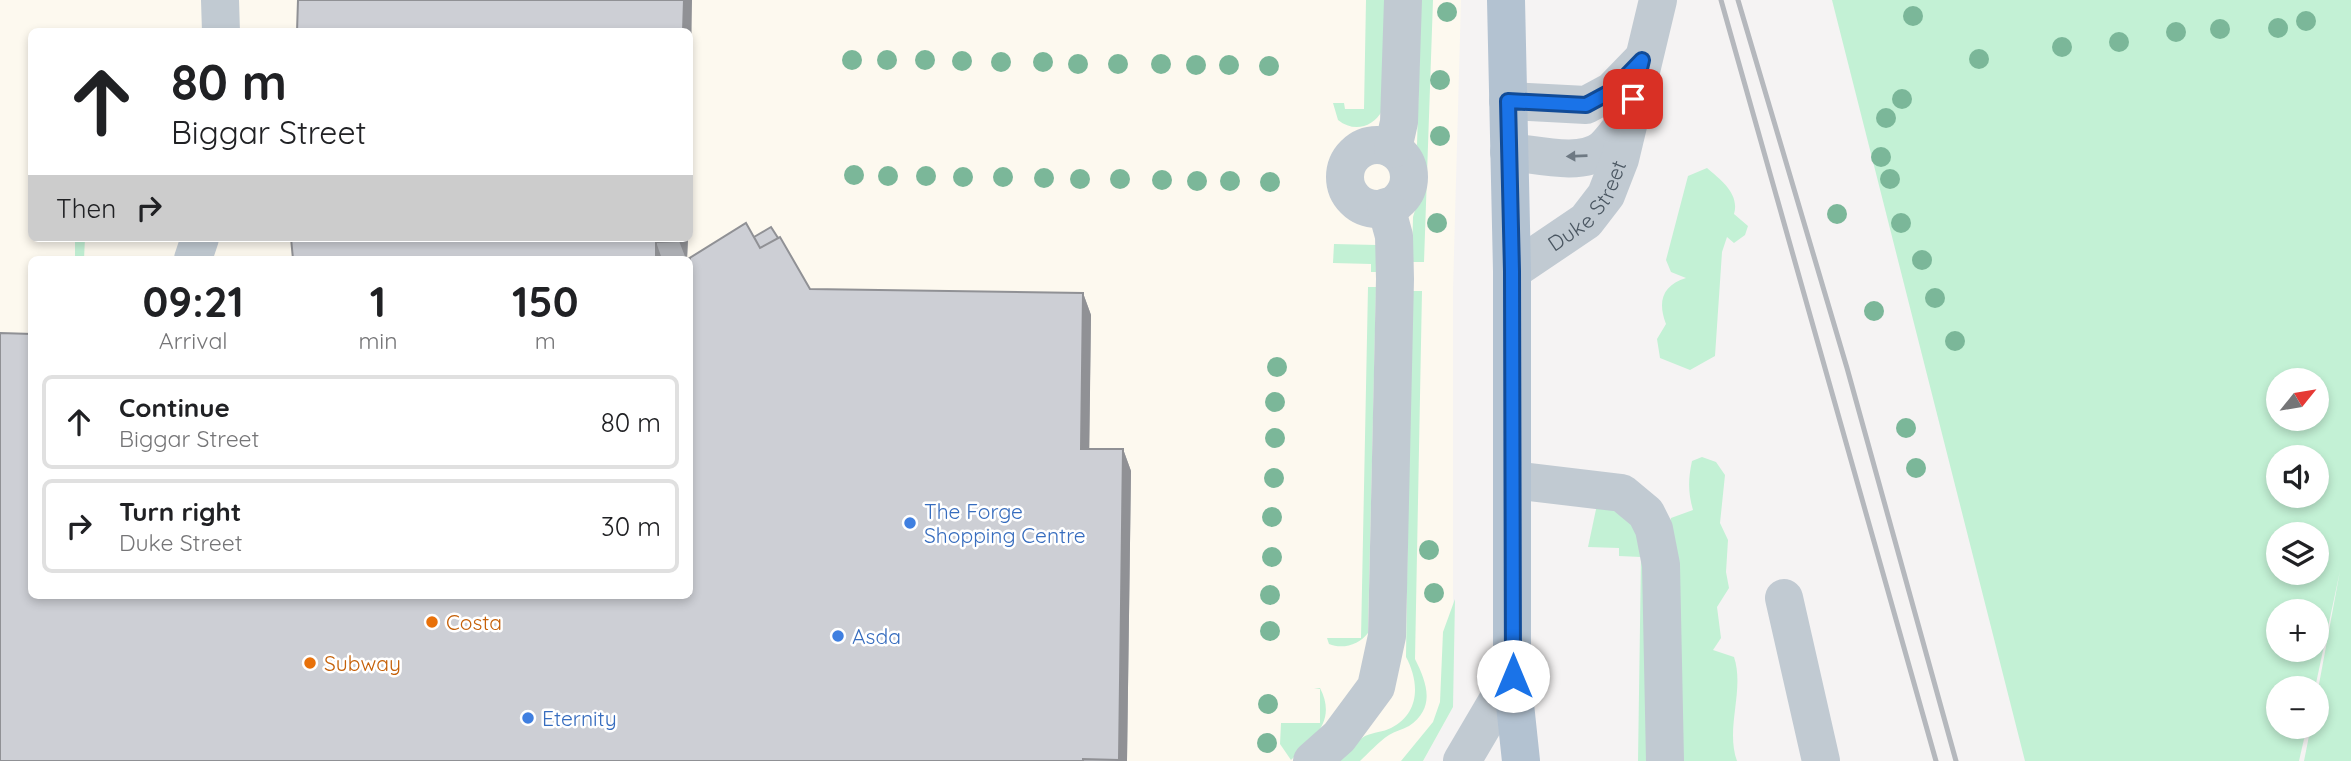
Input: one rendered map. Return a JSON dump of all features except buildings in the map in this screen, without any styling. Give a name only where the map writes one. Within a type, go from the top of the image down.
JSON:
[{"type":"main road","points":[[1506,0],[1512,271],[1513,676],[1521,761]]},
{"type":"street","points":[[220,0],[220,28]]},
{"type":"street","points":[[1393,149],[1399,122],[1403,0]]},
{"type":"street","name":"Duke Street","points":[[1512,271],[1573,232],[1598,208],[1613,181],[1658,0]]},
{"type":"street","name":"Duke Street","points":[[1508,101],[1586,105],[1612,91],[1642,60]]},
{"type":"street","name":"Duke Street","points":[[1509,152],[1578,157],[1592,155],[1603,149],[1629,118]]},
{"type":"street","points":[[1376,145],[1393,149],[1404,158],[1409,178],[1401,198],[1386,207],[1373,208],[1354,199],[1345,180],[1350,160],[1366,147],[1376,145]]},
{"type":"street","points":[[1312,761],[1339,737],[1376,687],[1387,636],[1395,279],[1394,236],[1386,207]]},
{"type":"street","points":[[1512,480],[1622,493],[1640,508],[1654,529],[1661,565],[1665,761]]},
{"type":"street","points":[[1784,598],[1821,761]]},
{"type":"street","points":[[1462,761],[1513,676]]},
{"type":"shaded area","points":[[0,0],[1461,0],[1453,289],[1453,707],[1423,761],[0,761]]},
{"type":"green space","points":[[1366,0],[1385,0],[1382,111],[1374,121],[1357,127],[1338,120],[1333,103],[1344,103],[1345,109],[1364,109]]},
{"type":"green space","points":[[1421,0],[1433,0],[1424,262],[1412,262],[1413,217],[1423,183],[1417,145]]},
{"type":"green space","points":[[1832,0],[2351,0],[2351,761],[2304,761],[2308,739],[2329,739],[2329,676],[2321,676],[2323,662],[2329,662],[2329,630],[2340,571],[2329,622],[2329,599],[2266,599],[2266,662],[2321,662],[2318,676],[2266,676],[2266,739],[2304,739],[2299,761],[2025,761]]},
{"type":"green space","points":[[1707,168],[1728,188],[1734,200],[1734,214],[1748,226],[1745,235],[1734,243],[1727,237],[1722,252],[1715,356],[1690,370],[1660,358],[1657,339],[1666,324],[1662,308],[1664,295],[1672,285],[1686,278],[1671,272],[1666,260],[1688,176]]},
{"type":"green space","points":[[75,242],[85,242],[84,256],[75,256]]},
{"type":"green space","points":[[1334,244],[1377,245],[1376,272],[1371,272],[1371,264],[1333,263]]},
{"type":"green space","points":[[1368,287],[1376,287],[1368,633],[1356,643],[1340,646],[1329,644],[1327,638],[1361,638]]},
{"type":"green space","points":[[1411,291],[1422,291],[1415,659],[1423,677],[1426,703],[1418,719],[1385,738],[1360,761],[1336,761],[1365,736],[1401,722],[1408,714],[1415,696],[1413,676],[1406,657]]},
{"type":"green space","points":[[1702,457],[1716,462],[1725,475],[1720,523],[1728,540],[1726,572],[1729,588],[1717,607],[1721,638],[1713,650],[1734,657],[1737,670],[1733,735],[1737,761],[1676,761],[1668,533],[1671,518],[1693,510],[1689,492],[1692,461]]},
{"type":"green space","points":[[1598,500],[1643,526],[1652,761],[1638,761],[1641,557],[1619,556],[1619,548],[1588,547]]},
{"type":"green space","points":[[1455,599],[1453,707],[1423,761],[1401,761],[1433,722],[1440,702],[1443,632]]},
{"type":"green space","points":[[1320,688],[1325,700],[1324,719],[1315,736],[1291,760],[1280,744],[1281,723],[1320,723],[1320,689],[1314,689]]},
{"type":"railway","points":[[1721,0],[1936,761]]},
{"type":"railway","points":[[1738,0],[1847,368],[1956,761]]},
{"type":"place","name":"The Forge Shopping Centre","points":[[910,523]]},
{"type":"place","name":"Costa","points":[[432,622]]},
{"type":"place","name":"Asda","points":[[838,636]]},
{"type":"place","name":"Subway","points":[[310,663]]},
{"type":"place","name":"Eternity","points":[[528,718]]},
{"type":"route","points":[[1513,676],[1512,271],[1508,101],[1566,107],[1586,105],[1601,100],[1642,60],[1633,99]]}]
